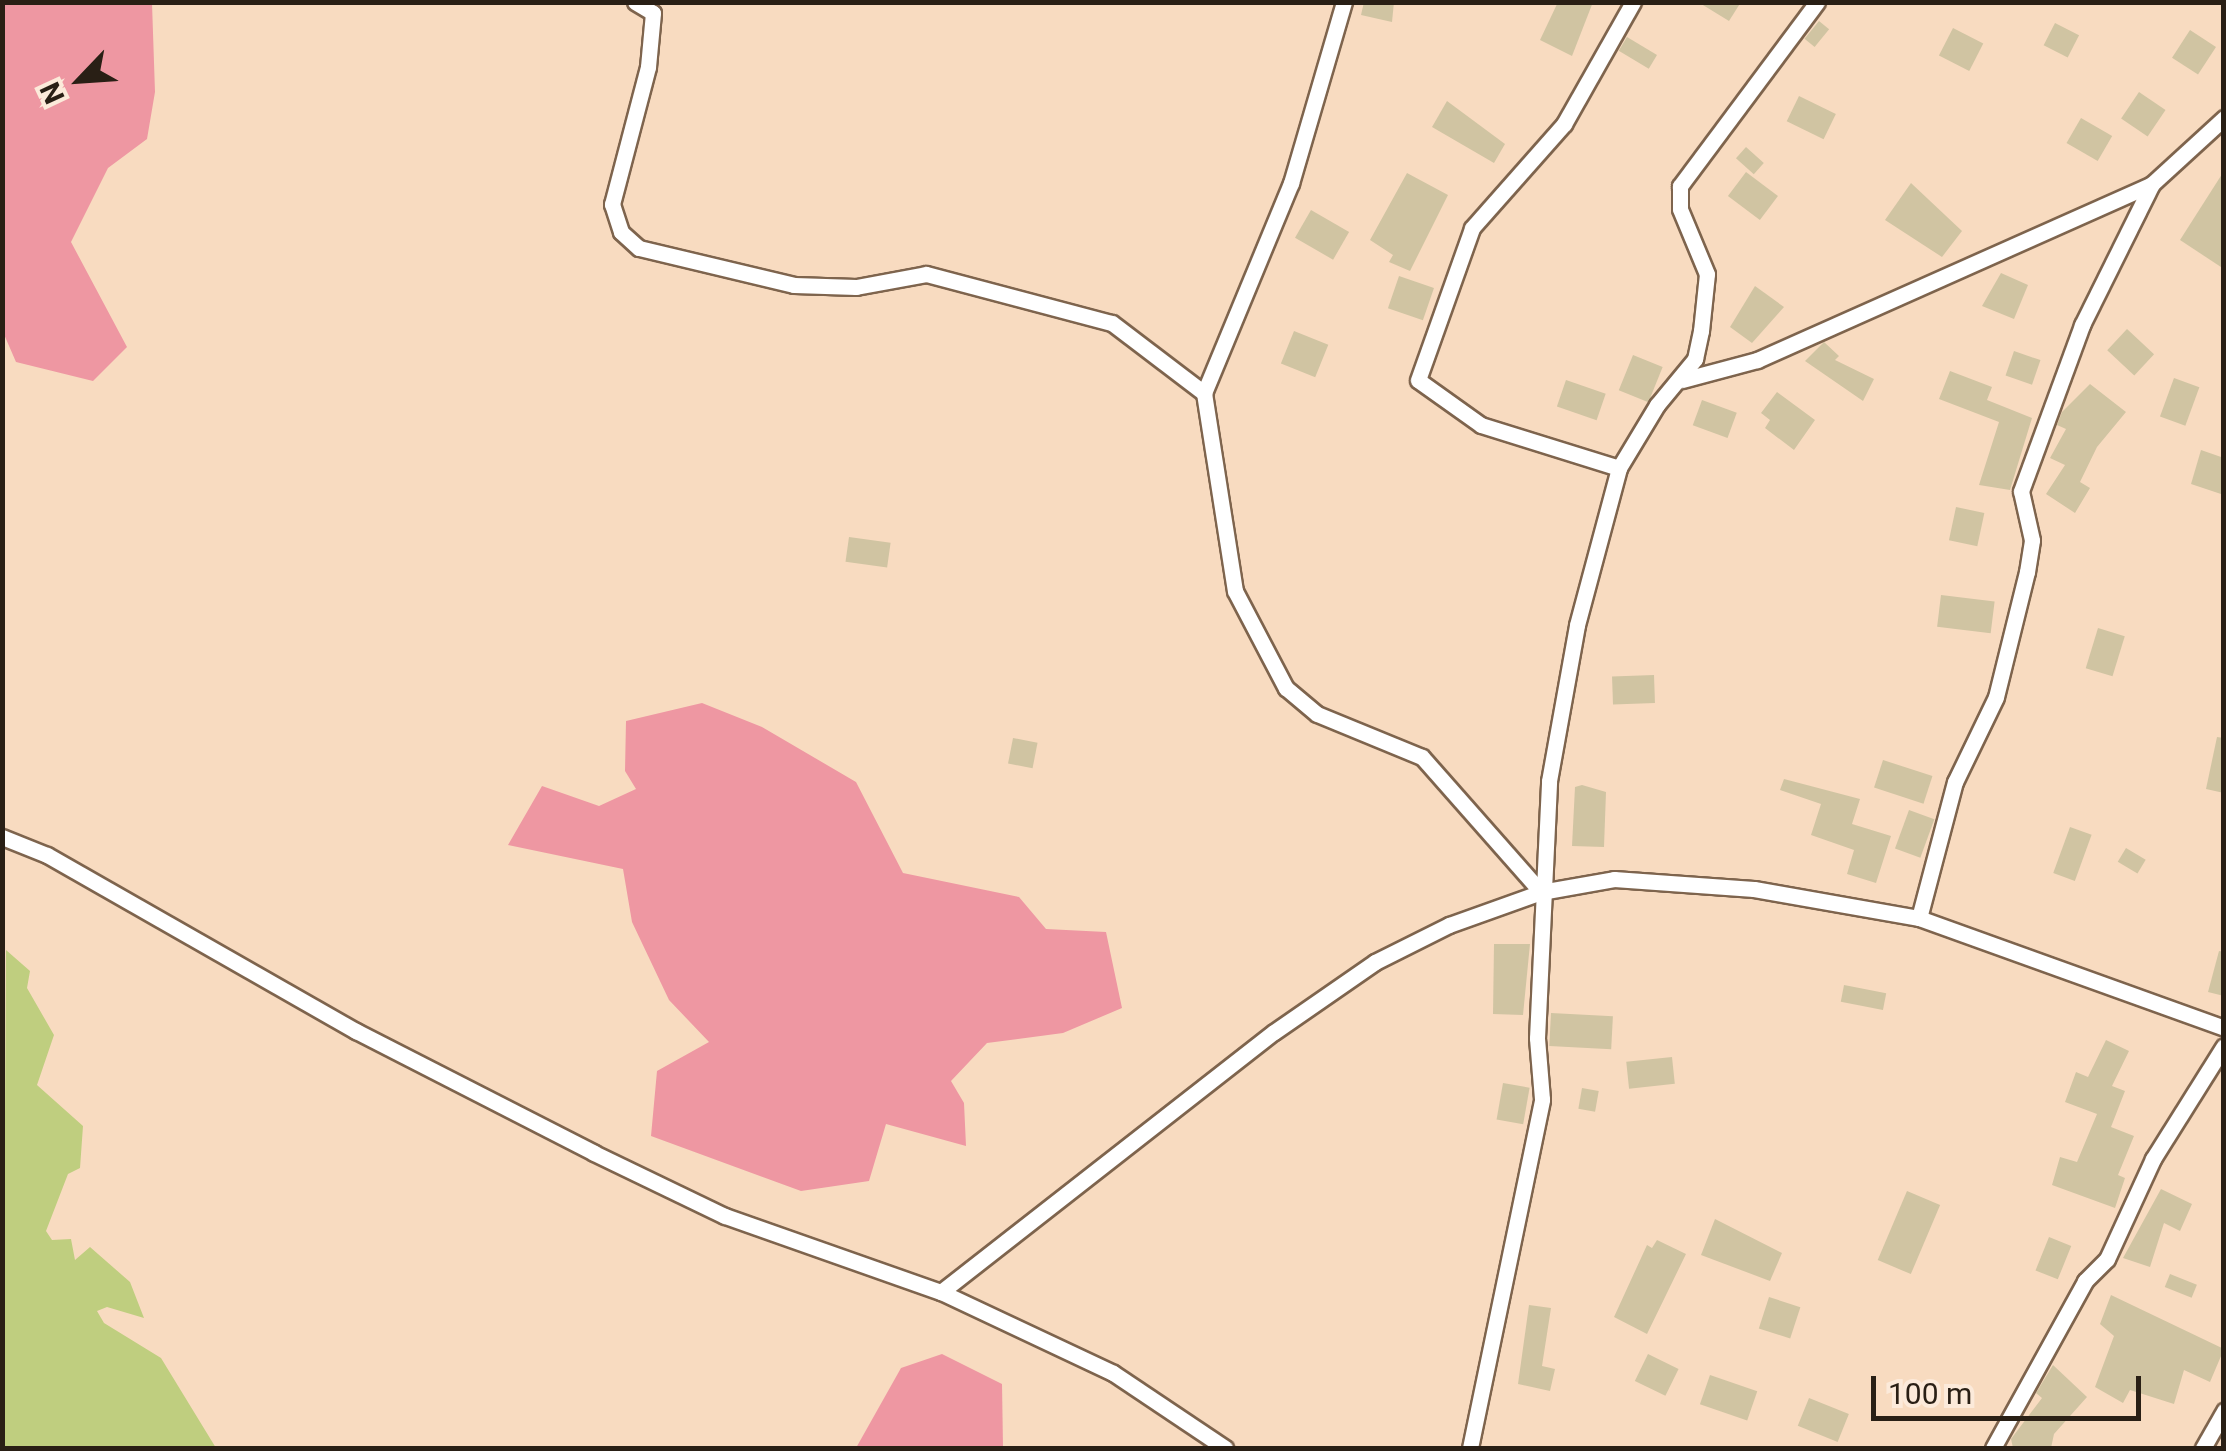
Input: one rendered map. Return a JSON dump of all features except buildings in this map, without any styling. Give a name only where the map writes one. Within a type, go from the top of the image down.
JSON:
[{"type":"street","points":[[635,2],[653,14],[648,67],[612,204],[621,232],[639,248],[794,286],[856,287],[926,274],[1112,323],[1204,393]]},
{"type":"street","points":[[1344,2],[1291,183],[1204,393],[1235,591],[1286,688],[1317,714],[1422,757],[1541,892]]},
{"type":"street","points":[[1620,468],[1481,425],[1418,380],[1472,228],[1564,124],[1634,2]]},
{"type":"street","points":[[1470,1448],[1542,1099],[1536,1038],[1541,892],[1550,780],[1577,625],[1620,468],[1657,405],[1682,380],[1696,358],[1707,274],[1680,209],[1680,186],[1817,2]]},
{"type":"street","points":[[1682,380],[1757,360],[2152,184],[2224,118]]},
{"type":"street","points":[[1919,918],[1955,782],[1996,697],[2027,572],[2032,540],[2022,492],[2027,474],[2082,325],[2152,184]]},
{"type":"street","points":[[2,837],[47,855],[356,1031],[594,1154],[725,1216],[941,1292],[1113,1373],[1225,1448]]},
{"type":"street","points":[[941,1292],[1274,1032],[1376,962],[1448,925],[1541,892],[1614,880],[1754,889],[1919,918],[2224,1028]]},
{"type":"street","points":[[1992,1448],[2085,1281],[2108,1259],[2153,1158],[2224,1046]]},
{"type":"street","points":[[2203,1448],[2224,1411]]},
{"type":"shaded area","points":[[2,3],[152,3],[155,92],[147,139],[108,168],[71,242],[127,347],[93,381],[16,362],[3,332]]},
{"type":"shaded area","points":[[702,703],[762,727],[856,782],[903,873],[1019,897],[1046,929],[1106,932],[1122,1008],[1063,1033],[987,1043],[951,1081],[964,1103],[966,1146],[886,1124],[869,1181],[801,1191],[651,1136],[657,1071],[709,1042],[669,1000],[632,922],[623,869],[508,845],[542,786],[599,806],[636,789],[625,771],[626,721]]},
{"type":"shaded area","points":[[6,950],[30,971],[27,988],[54,1035],[37,1085],[83,1126],[80,1168],[68,1174],[46,1231],[52,1240],[71,1239],[75,1260],[90,1247],[130,1282],[144,1318],[107,1307],[97,1311],[104,1323],[161,1358],[216,1448],[3,1448]]},
{"type":"shaded area","points":[[942,1354],[1002,1384],[1003,1448],[856,1448],[901,1368]]}]
